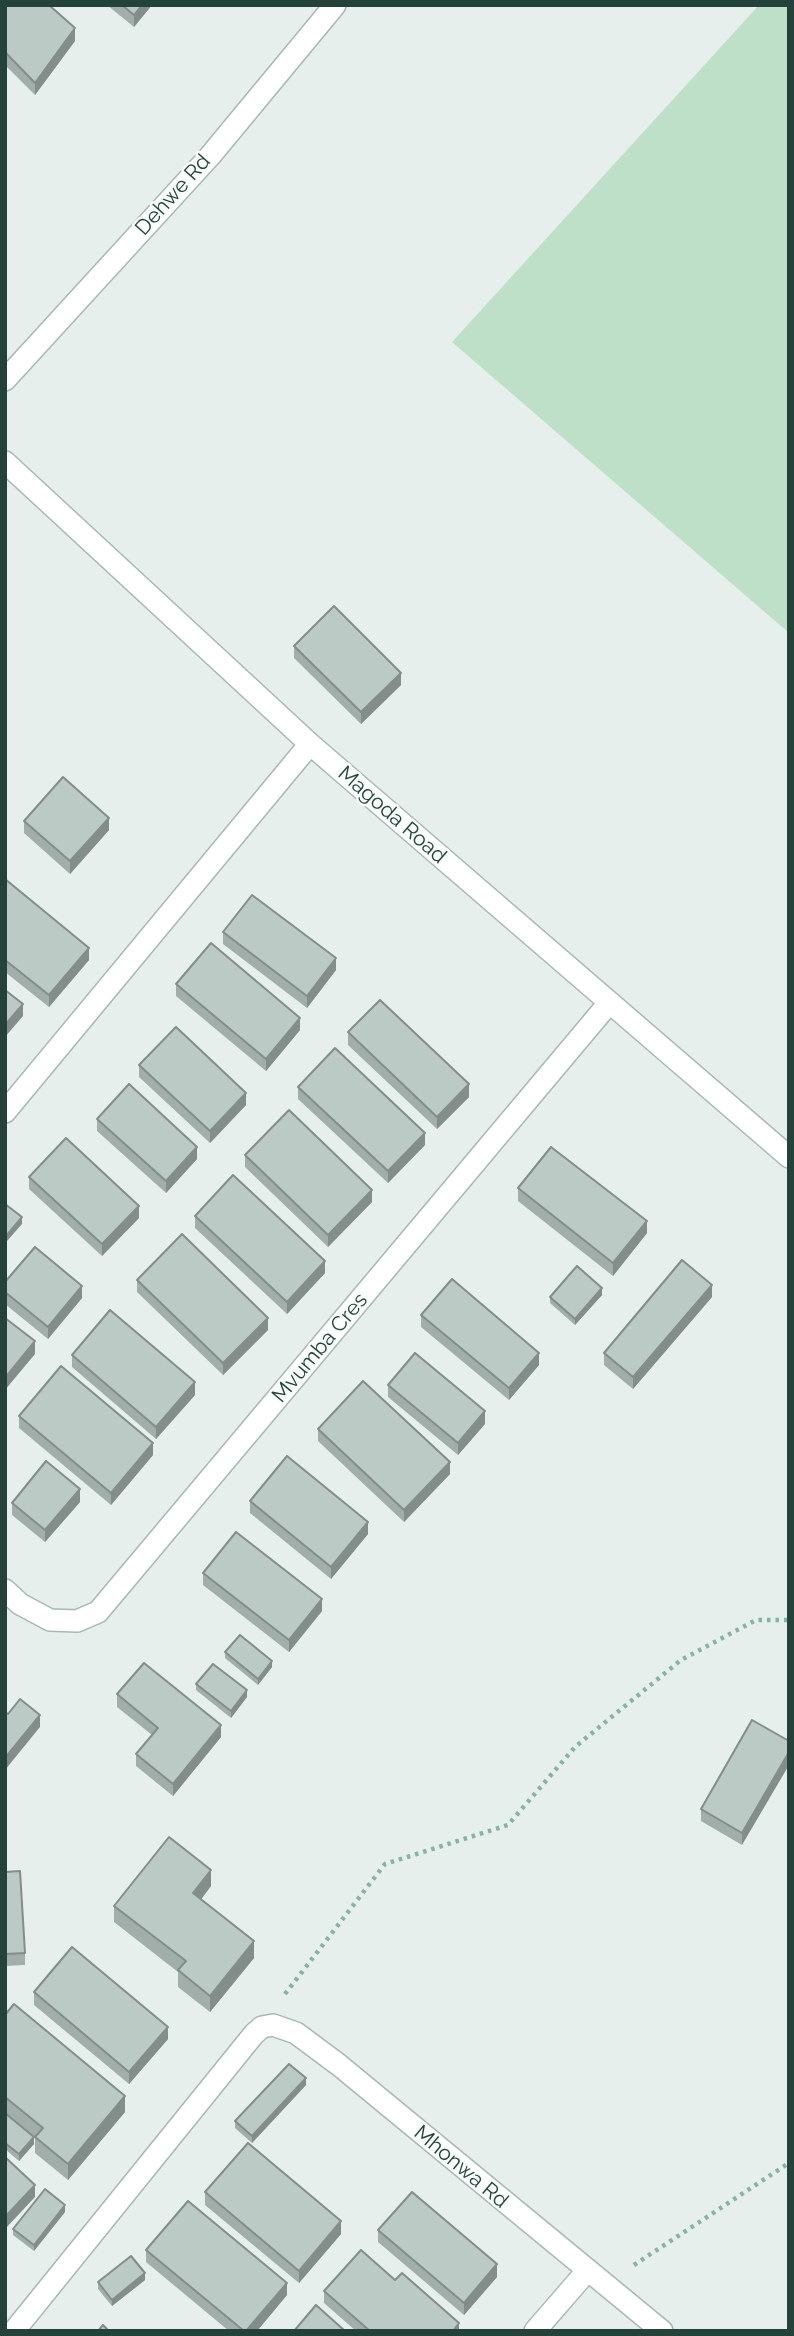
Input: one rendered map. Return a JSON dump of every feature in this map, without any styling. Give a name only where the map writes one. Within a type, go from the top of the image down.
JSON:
[{"type":"street","name":"Dehwe Rd","points":[[5,380],[210,156],[335,5]]},
{"type":"street","name":"Magoda Road","points":[[5,461],[310,744],[789,1157]]},
{"type":"street","points":[[5,1112],[310,744]]},
{"type":"street","name":"Mvumba Cres","points":[[5,1590],[20,1604],[50,1620],[77,1621],[98,1612],[609,1003]]},
{"type":"street","name":"Mhonwa Rd","points":[[254,2034],[262,2027],[273,2025],[296,2033],[587,2271],[607,2283],[662,2331]]},
{"type":"street","points":[[14,2331],[254,2034]]},
{"type":"street","points":[[535,2331],[587,2271]]},
{"type":"path","points":[[254,2034],[386,1864],[508,1825],[575,1747],[681,1660],[756,1620],[789,1620]]},
{"type":"path","points":[[607,2283],[789,2163]]},
{"type":"green space","points":[[759,5],[789,5],[789,633],[452,342]]},
{"type":"building","points":[[5,5],[49,5],[75,28],[35,83],[5,52]]},
{"type":"building","points":[[122,5],[142,5],[134,15]]},
{"type":"building","points":[[334,606],[401,673],[361,712],[294,646]]},
{"type":"building","points":[[63,777],[109,818],[70,861],[24,821]]},
{"type":"building","points":[[5,879],[89,948],[49,995],[5,960]]},
{"type":"building","points":[[252,895],[336,958],[307,996],[223,932]]},
{"type":"building","points":[[211,943],[300,1018],[266,1059],[176,984]]},
{"type":"building","points":[[5,990],[23,1004],[5,1025]]},
{"type":"building","points":[[380,1000],[469,1084],[437,1117],[348,1032]]},
{"type":"building","points":[[176,1027],[246,1093],[210,1131],[139,1065]]},
{"type":"building","points":[[335,1048],[425,1133],[388,1171],[298,1087]]},
{"type":"building","points":[[129,1084],[197,1147],[166,1181],[97,1119]]},
{"type":"building","points":[[289,1110],[372,1190],[328,1235],[245,1155]]},
{"type":"building","points":[[66,1138],[139,1206],[102,1244],[29,1177]]},
{"type":"building","points":[[551,1147],[647,1221],[613,1263],[518,1188]]},
{"type":"building","points":[[233,1175],[325,1261],[287,1302],[195,1216]]},
{"type":"building","points":[[5,1204],[22,1217],[7,1235],[5,1234]]},
{"type":"building","points":[[182,1234],[268,1318],[223,1363],[137,1280]]},
{"type":"building","points":[[35,1247],[82,1286],[48,1327],[5,1292],[5,1282]]},
{"type":"building","points":[[682,1260],[712,1285],[633,1377],[604,1353]]},
{"type":"building","points":[[577,1266],[602,1288],[575,1319],[550,1297]]},
{"type":"building","points":[[452,1279],[539,1353],[509,1388],[421,1315]]},
{"type":"building","points":[[110,1310],[195,1382],[156,1427],[72,1355]]},
{"type":"building","points":[[5,1318],[35,1341],[5,1378]]},
{"type":"building","points":[[415,1353],[485,1411],[458,1443],[388,1385]]},
{"type":"building","points":[[61,1366],[153,1443],[111,1493],[19,1416]]},
{"type":"building","points":[[363,1381],[450,1462],[404,1510],[318,1429]]},
{"type":"building","points":[[287,1456],[368,1522],[331,1567],[250,1501]]},
{"type":"building","points":[[46,1461],[80,1489],[45,1530],[12,1503]]},
{"type":"building","points":[[236,1532],[322,1599],[289,1640],[203,1573]]},
{"type":"building","points":[[240,1635],[272,1661],[258,1679],[225,1652]]},
{"type":"building","points":[[144,1663],[221,1725],[173,1784],[136,1754],[158,1728],[117,1694]]},
{"type":"building","points":[[213,1664],[247,1690],[231,1711],[196,1684]]},
{"type":"building","points":[[20,1699],[40,1715],[5,1758],[5,1712],[8,1714]]},
{"type":"building","points":[[752,1720],[789,1741],[789,1752],[742,1833],[701,1809]]},
{"type":"building","points":[[169,1837],[211,1870],[193,1893],[254,1941],[210,1996],[178,1970],[186,1961],[114,1906]]},
{"type":"building","points":[[20,1871],[25,1953],[5,1954],[5,1872]]},
{"type":"building","points":[[72,1947],[168,2027],[129,2072],[34,1992]]},
{"type":"building","points":[[14,2004],[125,2096],[68,2164],[35,2137],[43,2128],[5,2097],[5,2015]]},
{"type":"building","points":[[289,2064],[306,2078],[252,2136],[235,2121]]},
{"type":"building","points":[[5,2113],[34,2137],[19,2154],[5,2143]]},
{"type":"building","points":[[248,2143],[341,2221],[299,2271],[205,2192]]},
{"type":"building","points":[[5,2157],[35,2185],[5,2217]]},
{"type":"building","points":[[45,2189],[65,2205],[34,2245],[13,2229]]},
{"type":"building","points":[[412,2192],[497,2264],[464,2303],[378,2230]]},
{"type":"building","points":[[188,2201],[287,2283],[246,2331],[146,2250]]},
{"type":"building","points":[[361,2250],[395,2280],[402,2273],[459,2323],[453,2331],[370,2331],[324,2291]]},
{"type":"building","points":[[131,2256],[145,2273],[112,2300],[98,2282]]},
{"type":"building","points":[[316,2305],[345,2331],[294,2331]]},
{"type":"building","points":[[103,2325],[109,2331],[98,2331]]}]
